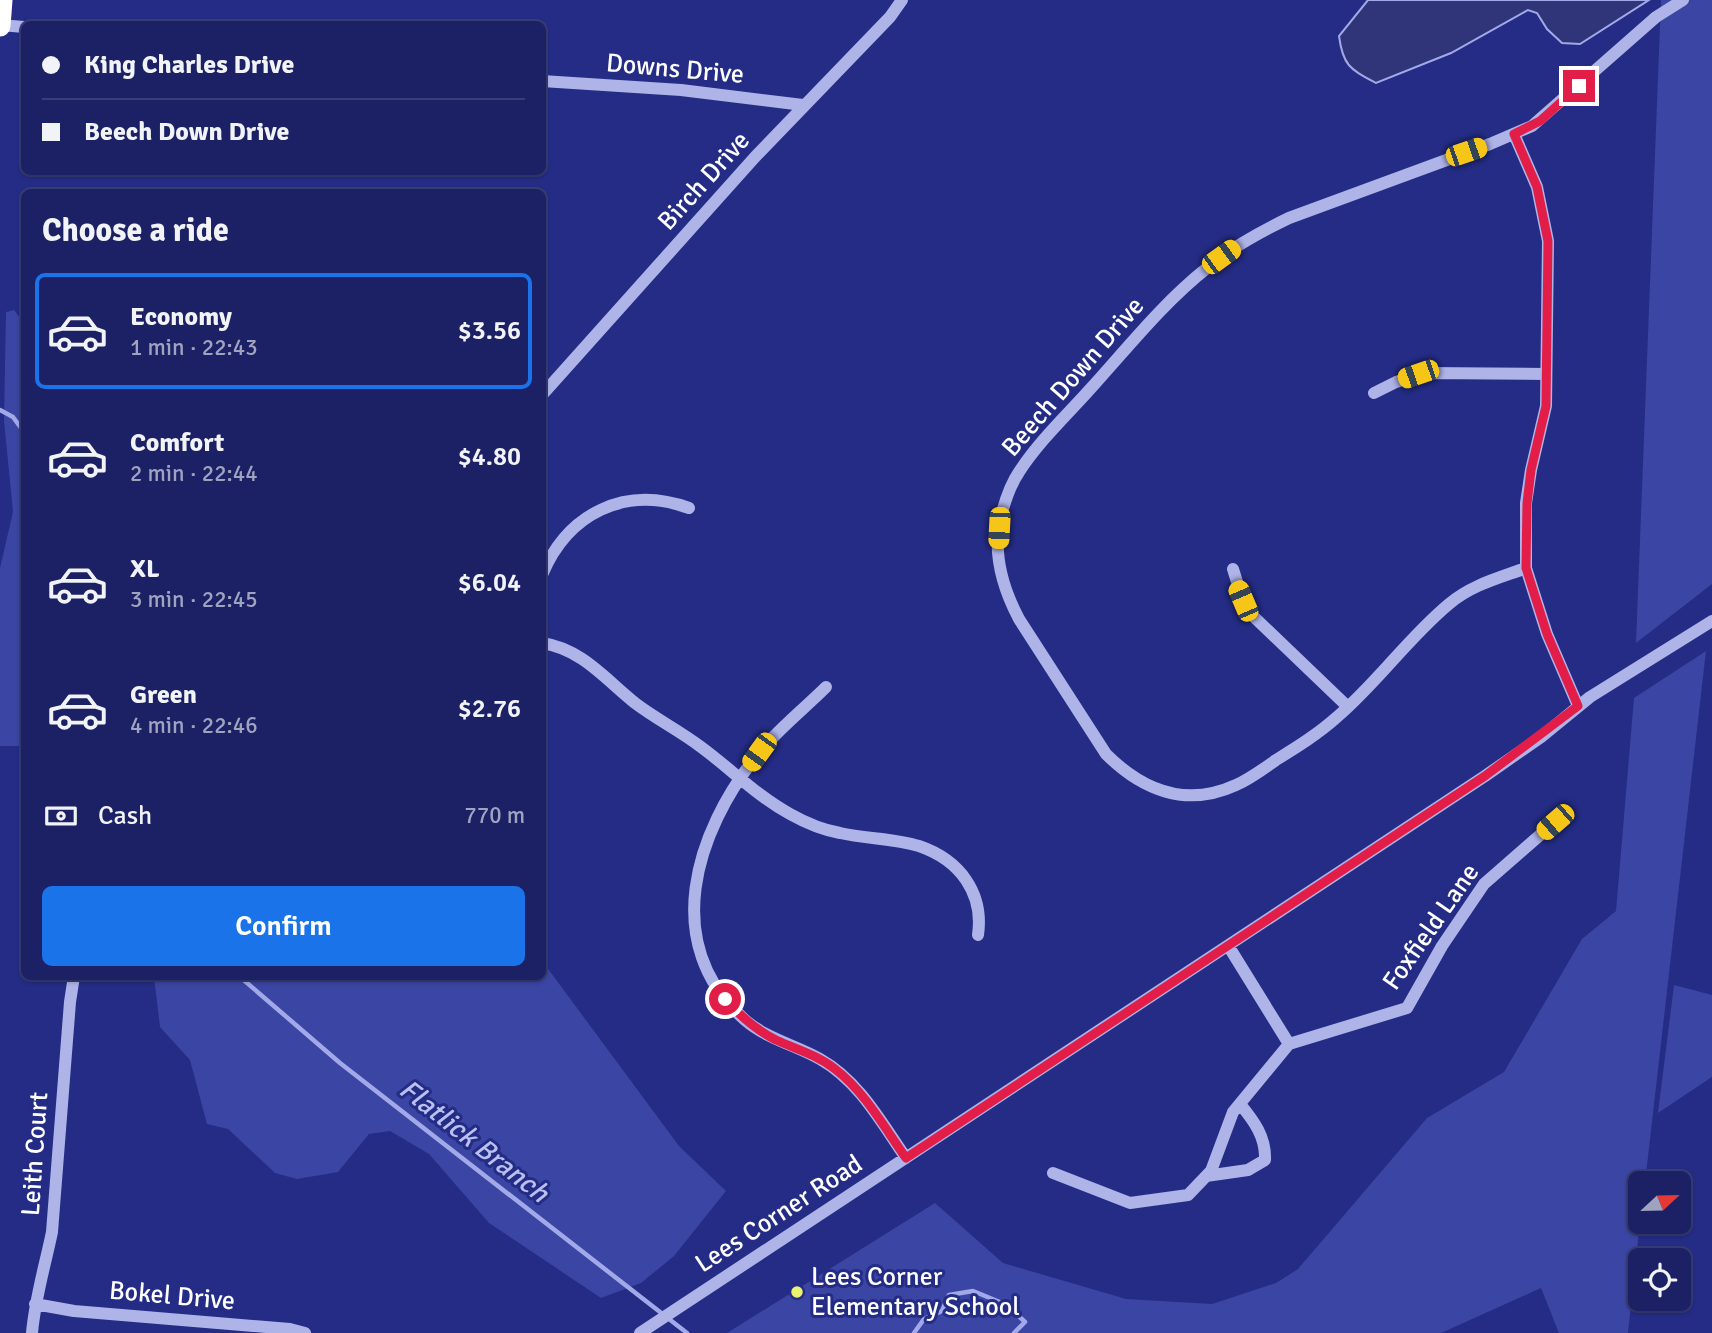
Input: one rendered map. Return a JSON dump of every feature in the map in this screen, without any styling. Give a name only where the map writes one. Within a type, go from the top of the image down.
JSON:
[{"type":"highway","points":[[0,26],[2,0]]},
{"type":"street","name":"Birch Drive","points":[[546,391],[803,105],[890,17],[902,0]]},
{"type":"street","name":"Beech Down Drive","points":[[1526,568],[1479,585],[1451,602],[1348,707],[1315,735],[1236,785],[1196,795],[1169,793],[1145,785],[1123,771],[1106,754],[1019,619],[1001,575],[998,551],[1001,516],[1007,494],[1030,456],[1162,310],[1208,267],[1252,237],[1289,218],[1514,134],[1540,121],[1656,17],[1683,0]]},
{"type":"street","points":[[0,26],[21,27]]},
{"type":"street","name":"Downs Drive","points":[[546,81],[681,90],[803,105]]},
{"type":"street","points":[[1514,134],[1537,187],[1545,219],[1548,292],[1546,406],[1531,470],[1527,503],[1526,568],[1547,634],[1578,706]]},
{"type":"street","points":[[1374,393],[1395,382],[1425,373],[1546,374]]},
{"type":"street","points":[[546,568],[563,539],[604,508],[650,498],[689,508]]},
{"type":"street","points":[[1233,569],[1243,601],[1253,616],[1348,707]]},
{"type":"street","name":"Lees Corner Road","points":[[640,1333],[1229,947],[1485,776],[1578,706],[1712,621]]},
{"type":"street","points":[[546,644],[571,652],[590,663],[636,704],[702,747],[771,803],[814,825],[837,833],[919,846],[947,862],[966,879],[974,891],[980,919],[978,935]]},
{"type":"street","points":[[826,687],[759,752],[712,828],[695,883],[695,927],[702,958],[725,999],[748,1022],[776,1040],[820,1059],[845,1077],[866,1101],[906,1158]]},
{"type":"street","name":"Foxfield Lane","points":[[1289,1044],[1407,1008],[1442,946],[1484,884],[1555,822]]},
{"type":"street","points":[[1053,1173],[1130,1203],[1188,1195],[1211,1171],[1233,1112],[1289,1044],[1229,947]]},
{"type":"street","name":"Leith Court","points":[[32,1333],[35,1304],[51,1232],[73,980]]},
{"type":"street","points":[[1206,1176],[1248,1170],[1265,1160],[1266,1144],[1254,1121],[1240,1104]]},
{"type":"street","name":"Bokel Drive","points":[[35,1304],[74,1311],[290,1329],[305,1333]]},
{"type":"shaded area","points":[[1368,0],[1649,0],[1580,44],[1562,43],[1547,29],[1537,13],[1528,10],[1451,53],[1376,83],[1349,66],[1339,36]]},
{"type":"shaded area","points":[[1661,0],[1712,0],[1712,584],[1636,643]]},
{"type":"shaded area","points":[[14,310],[21,319],[21,746],[0,746],[0,568],[13,512],[4,421],[6,312]]},
{"type":"shaded area","points":[[1706,651],[1646,1171],[1628,1171],[1628,1234],[1639,1234],[1637,1248],[1628,1248],[1628,1311],[1630,1311],[1628,1333],[1559,1333],[1541,1288],[1441,1333],[727,1333],[935,1203],[1003,1263],[1126,1299],[1212,1304],[1276,1283],[1298,1269],[1427,1118],[1504,1072],[1582,939],[1616,911],[1634,698]]},
{"type":"shaded area","points":[[546,966],[679,1146],[726,1191],[674,1256],[641,1283],[601,1298],[489,1223],[429,1154],[390,1131],[369,1134],[338,1172],[297,1179],[275,1173],[228,1129],[207,1124],[190,1060],[160,1027],[154,980],[546,980]]},
{"type":"shaded area","points":[[1674,985],[1712,995],[1712,1077],[1658,1113]]},
{"type":"waterway","name":"Flatlick Branch","points":[[0,410],[13,417],[21,428]]},
{"type":"waterway","name":"Flatlick Branch","points":[[244,980],[340,1063],[687,1333]]},
{"type":"waterway","name":"Flatlick Branch","points":[[914,1333],[924,1319],[942,1311],[949,1295],[973,1291],[1007,1305],[1025,1322],[1014,1333]]},
{"type":"place","name":"Lees Corner Elementary School","points":[[797,1292]]},
{"type":"route","points":[[725,999],[762,1032],[820,1059],[845,1077],[866,1101],[906,1158],[1485,776],[1541,737],[1578,706],[1547,634],[1526,568],[1527,503],[1531,470],[1546,406],[1548,241],[1537,187],[1514,134],[1540,121],[1579,86]]}]
